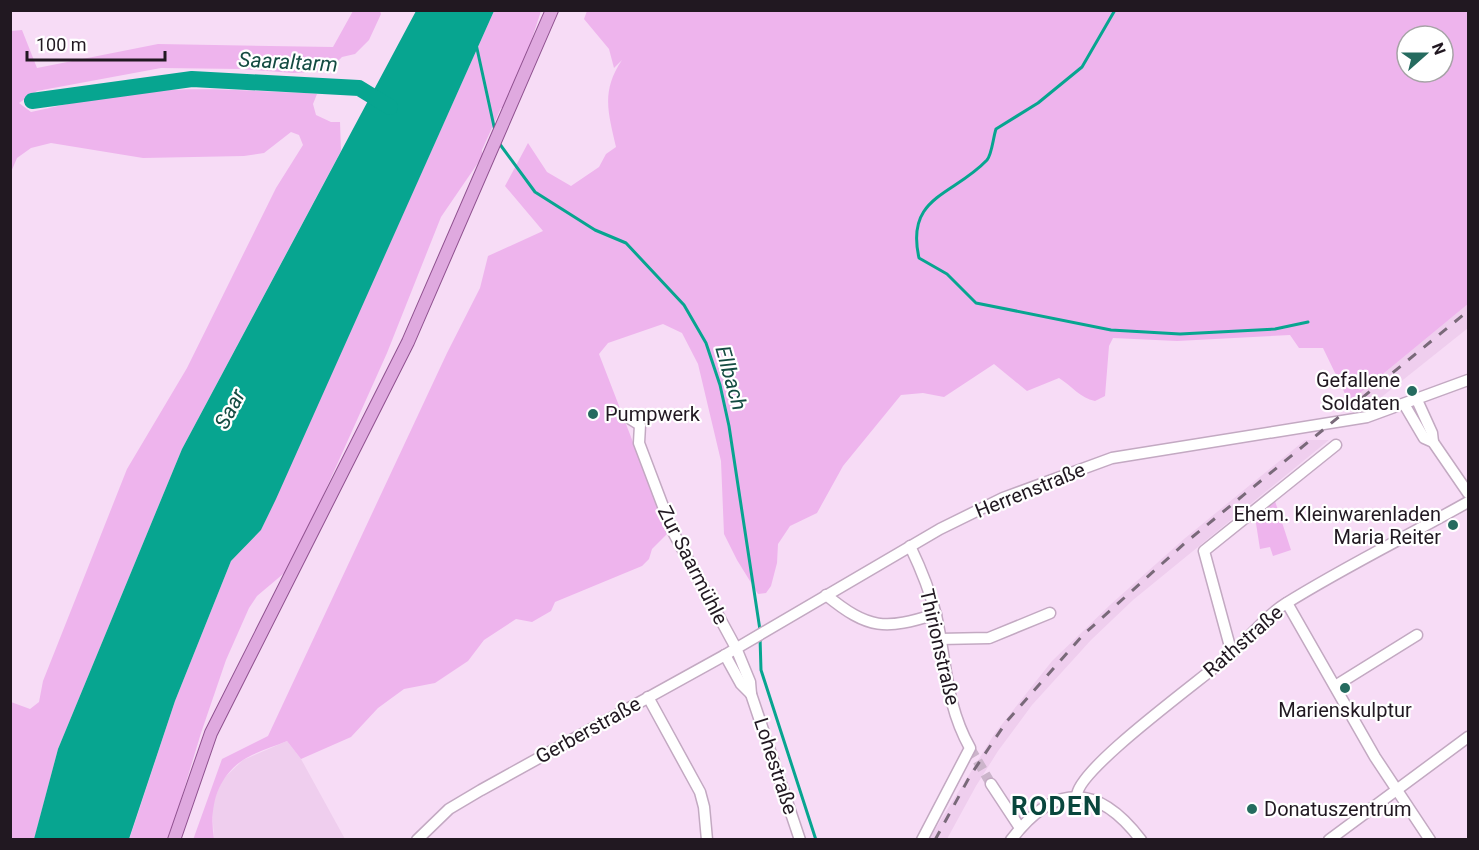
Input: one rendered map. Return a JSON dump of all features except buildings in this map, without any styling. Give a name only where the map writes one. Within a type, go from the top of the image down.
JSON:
[{"type":"main road","points":[[174,840],[211,733],[394,370],[444,263],[552,10]]},
{"type":"street","name":"Herrenstraße","points":[[767,631],[910,546],[1003,498],[1090,465],[1125,455],[1367,417],[1468,380]]},
{"type":"street","points":[[1417,400],[1432,433],[1433,442],[1468,493]]},
{"type":"street","points":[[1404,404],[1424,438],[1433,442]]},
{"type":"street","name":"Zur Saarmühle","points":[[629,418],[640,425],[639,443],[672,530],[736,648]]},
{"type":"street","points":[[1232,654],[1204,551],[1336,445]]},
{"type":"street","name":"Rathstraße","points":[[1077,796],[1078,787],[1089,774],[1140,728],[1232,654],[1263,621],[1287,603],[1468,502]]},
{"type":"street","name":"Thirionstraße","points":[[910,546],[928,587],[936,614],[954,713],[970,748],[922,840]]},
{"type":"street","points":[[826,595],[881,626],[903,624],[936,614]]},
{"type":"street","points":[[1287,603],[1397,791],[1430,840]]},
{"type":"street","points":[[939,639],[989,638],[1050,613]]},
{"type":"street","name":"Gerberstraße","points":[[417,840],[448,809],[767,631]]},
{"type":"street","points":[[1335,686],[1417,635]]},
{"type":"street","name":"Lohestraße","points":[[736,648],[750,682],[751,694],[800,840]]},
{"type":"street","name":"Lohestraße","points":[[725,655],[741,684],[751,694]]},
{"type":"street","points":[[648,697],[700,792],[707,840]]},
{"type":"street","points":[[1329,840],[1468,738]]},
{"type":"street","points":[[991,784],[1020,828]]},
{"type":"street","points":[[1011,840],[1020,828],[1053,803],[1077,796],[1089,797],[1111,808],[1141,840]]},
{"type":"shaded area","points":[[353,11],[380,11],[381,14],[369,40],[355,54],[342,57],[328,71],[293,73],[241,69],[161,68],[37,91],[19,103],[31,112],[76,102],[153,91],[210,89],[317,94],[313,104],[316,115],[331,122],[340,122],[341,151],[182,449],[58,749],[34,840],[11,839],[11,702],[30,709],[39,702],[43,681],[127,469],[187,368],[276,188],[303,145],[299,135],[291,132],[264,153],[244,156],[143,158],[51,143],[31,148],[17,158],[11,172],[11,31],[22,30],[37,68],[158,44],[333,47]]},
{"type":"shaded area","points":[[494,11],[541,11],[525,60],[505,108],[501,108],[482,150],[482,157],[441,217],[387,353],[322,498],[304,548],[289,569],[257,596],[249,608],[226,660],[169,839],[129,840],[175,701],[231,561],[261,530]]},
{"type":"shaded area","points":[[587,11],[1468,11],[1468,304],[1349,402],[1323,348],[1299,348],[1290,335],[1177,341],[1113,338],[1109,346],[1105,396],[1095,401],[1080,395],[1059,378],[1027,391],[994,364],[944,397],[923,393],[901,395],[843,466],[817,513],[790,526],[778,544],[777,563],[771,586],[766,593],[758,594],[724,534],[721,461],[698,364],[682,333],[663,324],[608,343],[599,354],[668,533],[652,549],[649,559],[642,566],[555,602],[551,611],[532,622],[516,619],[484,640],[468,661],[435,683],[404,689],[378,708],[351,737],[301,759],[287,741],[243,760],[226,776],[216,795],[213,817],[214,839],[193,840],[222,759],[268,736],[447,353],[480,288],[488,256],[543,231],[505,186],[528,143],[547,172],[571,186],[599,167],[606,154],[616,147],[608,102],[611,82],[622,60],[614,68],[609,49],[584,19]]},
{"type":"shaded area","points":[[1468,304],[1468,328],[1379,399],[1350,404],[1349,402]]},
{"type":"shaded area","points":[[1305,440],[1329,440],[1133,600],[1091,640],[1032,705],[998,751],[947,839],[929,839],[995,733],[1052,661],[1184,539]]},
{"type":"shaded area","points":[[1275,501],[1291,550],[1273,556],[1270,547],[1260,549],[1255,517]]},
{"type":"shaded area","points":[[287,741],[301,759],[345,839],[214,839],[212,806],[222,780],[243,760]]},
{"type":"water","name":"Saar","points":[[416,11],[494,11],[276,499],[261,530],[231,561],[175,701],[129,839],[34,839],[58,749],[182,449]]},
{"type":"waterway","points":[[1115,10],[1082,67],[1038,103],[996,129],[987,160],[925,209],[919,222],[917,237],[919,258],[947,274],[976,303],[1111,330],[1180,334],[1275,329],[1308,322]]},
{"type":"waterway","name":"Ellbach","points":[[476,44],[495,131]]},
{"type":"waterway","name":"Saaraltarm","points":[[32,101],[192,79],[359,88],[390,107]]},
{"type":"waterway","name":"Ellbach","points":[[499,143],[535,192],[595,230],[626,243],[684,305],[706,343],[720,385],[729,426],[760,630]]},
{"type":"waterway","name":"Ellbach","points":[[760,637],[761,670],[816,840]]},
{"type":"tunnel","points":[[970,748],[991,784]]},
{"type":"railway","points":[[935,840],[970,776],[1007,721],[1083,635],[1185,543],[1468,311]]},
{"type":"place","name":"Gefallene Soldaten","points":[[1412,391]]},
{"type":"place","name":"Pumpwerk","points":[[593,414]]},
{"type":"place","name":"Ehem. Kleinwarenladen Maria Reiter","points":[[1453,525]]},
{"type":"place","name":"Marienskulptur","points":[[1345,688]]},
{"type":"place","name":"Donatuszentrum","points":[[1252,809]]},
{"type":"district","name":"RODEN","points":[[1057,806]]}]
